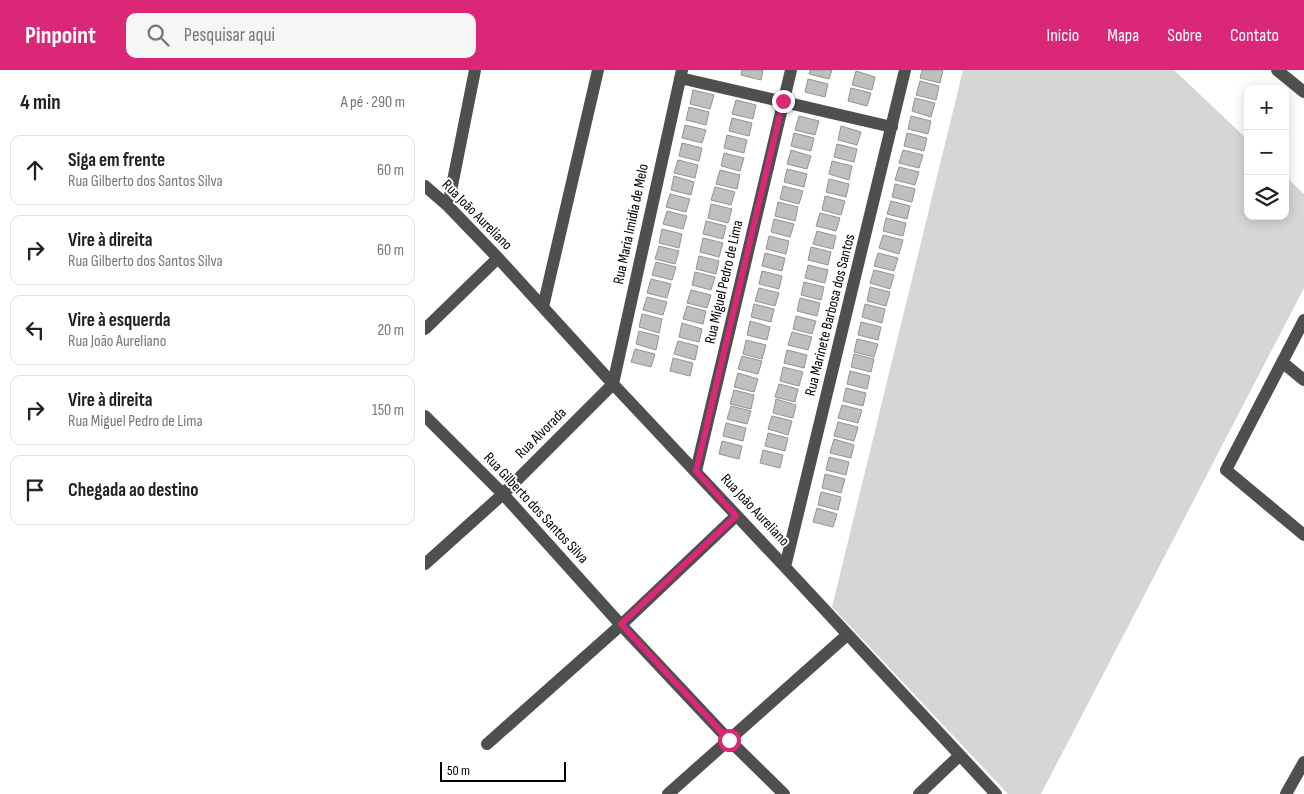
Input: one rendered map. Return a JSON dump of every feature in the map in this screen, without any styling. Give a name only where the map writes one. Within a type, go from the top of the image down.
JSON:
[{"type":"street","points":[[448,206],[475,70]]},
{"type":"street","points":[[543,307],[598,70]]},
{"type":"street","name":"Rua Miguel Pedro de Lima","points":[[696,471],[791,70]]},
{"type":"street","name":"Rua Marinete Barbosa dos Santos","points":[[785,567],[905,70]]},
{"type":"street","points":[[1277,70],[1304,92]]},
{"type":"street","points":[[681,74],[892,127]]},
{"type":"street","name":"Rua Maria Imidia de Melo","points":[[613,384],[681,74]]},
{"type":"street","name":"Rua João Aureliano","points":[[425,186],[448,206],[497,258],[996,794]]},
{"type":"street","points":[[425,329],[497,258]]},
{"type":"street","points":[[1304,320],[1226,470],[1304,535]]},
{"type":"street","points":[[1282,362],[1304,380]]},
{"type":"street","name":"Rua Alvorada","points":[[425,564],[503,494],[613,384]]},
{"type":"street","name":"Rua Gilberto dos Santos Silva","points":[[425,416],[503,494],[729,740],[784,794]]},
{"type":"street","points":[[487,744],[621,624],[736,516]]},
{"type":"street","points":[[668,794],[847,635]]},
{"type":"street","points":[[919,794],[959,756]]},
{"type":"street","points":[[1286,794],[1304,762]]},
{"type":"shaded area","points":[[963,70],[1174,70],[1244,136],[1244,220],[1289,220],[1289,180],[1304,194],[1304,288],[1041,794],[1008,794],[832,607]]},
{"type":"building","points":[[742,70],[763,70],[761,80],[741,75]]},
{"type":"building","points":[[810,70],[832,70],[829,79],[809,74]]},
{"type":"building","points":[[922,70],[943,70],[940,83],[920,78]]},
{"type":"building","points":[[856,71],[875,77],[872,90],[852,85]]},
{"type":"building","points":[[808,79],[828,84],[825,97],[805,92]]},
{"type":"building","points":[[920,81],[939,86],[936,100],[916,95]]},
{"type":"building","points":[[851,88],[871,93],[867,106],[848,101]]},
{"type":"building","points":[[693,90],[714,95],[710,109],[690,104]]},
{"type":"building","points":[[915,98],[935,103],[931,117],[912,111]]},
{"type":"building","points":[[736,100],[756,105],[753,119],[732,114]]},
{"type":"building","points":[[689,107],[709,112],[706,125],[686,120]]},
{"type":"building","points":[[799,116],[819,121],[815,135],[795,130]]},
{"type":"building","points":[[911,116],[931,121],[928,134],[908,129]]},
{"type":"building","points":[[732,118],[752,123],[749,136],[729,131]]},
{"type":"building","points":[[685,125],[706,130],[702,143],[682,138]]},
{"type":"building","points":[[841,126],[861,132],[857,145],[838,140]]},
{"type":"building","points":[[794,133],[814,138],[811,151],[791,146]]},
{"type":"building","points":[[907,133],[927,138],[924,151],[904,146]]},
{"type":"building","points":[[727,135],[747,140],[744,153],[724,148]]},
{"type":"building","points":[[682,143],[702,148],[699,161],[679,156]]},
{"type":"building","points":[[837,144],[857,149],[854,162],[834,157]]},
{"type":"building","points":[[791,150],[811,156],[807,169],[787,164]]},
{"type":"building","points":[[903,150],[923,155],[919,168],[899,163]]},
{"type":"building","points":[[724,153],[744,158],[740,171],[721,166]]},
{"type":"building","points":[[678,160],[698,165],[695,178],[674,173]]},
{"type":"building","points":[[832,161],[852,166],[849,180],[829,174]]},
{"type":"building","points":[[899,167],[919,172],[915,185],[895,180]]},
{"type":"building","points":[[787,169],[807,174],[804,187],[784,182]]},
{"type":"building","points":[[720,170],[740,175],[737,189],[716,184]]},
{"type":"building","points":[[674,176],[694,182],[691,195],[671,190]]},
{"type":"building","points":[[829,179],[849,184],[846,197],[826,192]]},
{"type":"building","points":[[895,184],[915,189],[912,202],[892,197]]},
{"type":"building","points":[[783,186],[803,191],[799,204],[780,199]]},
{"type":"building","points":[[715,187],[735,192],[731,205],[711,200]]},
{"type":"building","points":[[670,194],[690,199],[686,212],[666,207]]},
{"type":"building","points":[[825,196],[845,201],[841,215],[822,210]]},
{"type":"building","points":[[891,201],[910,206],[907,219],[887,214]]},
{"type":"building","points":[[778,202],[798,207],[795,221],[775,216]]},
{"type":"building","points":[[711,204],[732,209],[728,223],[708,218]]},
{"type":"building","points":[[667,211],[687,216],[683,229],[663,224]]},
{"type":"building","points":[[820,213],[840,218],[836,231],[816,226]]},
{"type":"building","points":[[886,218],[906,223],[903,236],[883,231]]},
{"type":"building","points":[[774,219],[794,224],[790,237],[771,232]]},
{"type":"building","points":[[706,221],[726,226],[723,239],[703,234]]},
{"type":"building","points":[[662,229],[682,234],[679,248],[659,243]]},
{"type":"building","points":[[817,231],[836,236],[833,249],[813,244]]},
{"type":"building","points":[[883,235],[903,240],[899,254],[879,248]]},
{"type":"building","points":[[769,236],[789,241],[786,254],[766,249]]},
{"type":"building","points":[[703,238],[723,243],[719,257],[700,252]]},
{"type":"building","points":[[659,246],[679,251],[675,264],[655,259]]},
{"type":"building","points":[[811,247],[831,252],[828,265],[808,260]]},
{"type":"building","points":[[765,253],[785,258],[782,271],[762,266]]},
{"type":"building","points":[[878,253],[898,258],[894,271],[874,266]]},
{"type":"building","points":[[699,256],[719,261],[716,274],[696,269]]},
{"type":"building","points":[[656,262],[676,267],[672,280],[652,275]]},
{"type":"building","points":[[808,265],[828,270],[825,283],[805,278]]},
{"type":"building","points":[[874,270],[894,275],[890,289],[870,283]]},
{"type":"building","points":[[762,271],[782,276],[779,289],[759,284]]},
{"type":"building","points":[[695,272],[715,277],[711,290],[692,285]]},
{"type":"building","points":[[651,279],[671,284],[667,298],[647,293]]},
{"type":"building","points":[[804,282],[824,287],[821,300],[801,295]]},
{"type":"building","points":[[870,287],[890,292],[886,306],[867,301]]},
{"type":"building","points":[[759,288],[779,293],[775,306],[755,301]]},
{"type":"building","points":[[691,290],[711,295],[707,308],[687,303]]},
{"type":"building","points":[[647,297],[667,302],[663,315],[643,310]]},
{"type":"building","points":[[800,298],[820,303],[817,316],[797,311]]},
{"type":"building","points":[[754,304],[774,309],[771,322],[751,317]]},
{"type":"building","points":[[865,304],[885,309],[882,323],[862,317]]},
{"type":"building","points":[[687,306],[706,311],[703,324],[683,319]]},
{"type":"building","points":[[642,314],[662,319],[659,333],[639,327]]},
{"type":"building","points":[[796,316],[816,321],[812,334],[793,329]]},
{"type":"building","points":[[750,321],[770,327],[767,340],[747,335]]},
{"type":"building","points":[[861,322],[881,327],[878,340],[858,335]]},
{"type":"building","points":[[682,323],[702,329],[699,342],[679,337]]},
{"type":"building","points":[[639,331],[659,336],[656,350],[636,344]]},
{"type":"building","points":[[792,332],[812,337],[808,350],[788,345]]},
{"type":"building","points":[[857,339],[878,344],[874,357],[854,352]]},
{"type":"building","points":[[746,340],[766,345],[762,359],[743,354]]},
{"type":"building","points":[[678,341],[698,346],[695,360],[674,354]]},
{"type":"building","points":[[635,349],[655,354],[651,367],[631,362]]},
{"type":"building","points":[[787,350],[807,355],[804,368],[784,363]]},
{"type":"building","points":[[854,354],[874,359],[871,372],[851,367]]},
{"type":"building","points":[[742,356],[762,361],[758,374],[738,369]]},
{"type":"building","points":[[673,358],[693,363],[690,376],[670,371]]},
{"type":"building","points":[[783,367],[803,372],[799,386],[780,381]]},
{"type":"building","points":[[850,371],[870,376],[867,389],[847,384]]},
{"type":"building","points":[[738,373],[758,379],[754,392],[734,387]]},
{"type":"building","points":[[779,384],[798,389],[795,402],[775,397]]},
{"type":"building","points":[[846,388],[866,393],[863,406],[843,401]]},
{"type":"building","points":[[734,390],[754,395],[751,409],[730,404]]},
{"type":"building","points":[[776,399],[796,405],[793,418],[773,413]]},
{"type":"building","points":[[842,405],[862,410],[858,423],[838,418]]},
{"type":"building","points":[[731,406],[751,411],[747,424],[727,419]]},
{"type":"building","points":[[772,416],[792,421],[788,435],[768,429]]},
{"type":"building","points":[[838,422],[858,427],[854,441],[834,436]]},
{"type":"building","points":[[726,423],[746,428],[743,441],[723,436]]},
{"type":"building","points":[[768,433],[788,438],[785,451],[765,446]]},
{"type":"building","points":[[834,439],[854,445],[851,458],[830,453]]},
{"type":"building","points":[[722,441],[742,446],[739,459],[719,454]]},
{"type":"building","points":[[763,450],[783,455],[780,468],[760,463]]},
{"type":"building","points":[[829,457],[849,462],[846,475],[826,470]]},
{"type":"building","points":[[825,474],[845,479],[841,493],[822,488]]},
{"type":"building","points":[[821,492],[841,497],[838,510],[818,505]]},
{"type":"building","points":[[817,508],[837,514],[833,527],[813,522]]},
{"type":"route","points":[[729,740],[621,624],[736,516],[696,471],[783,101]]}]
